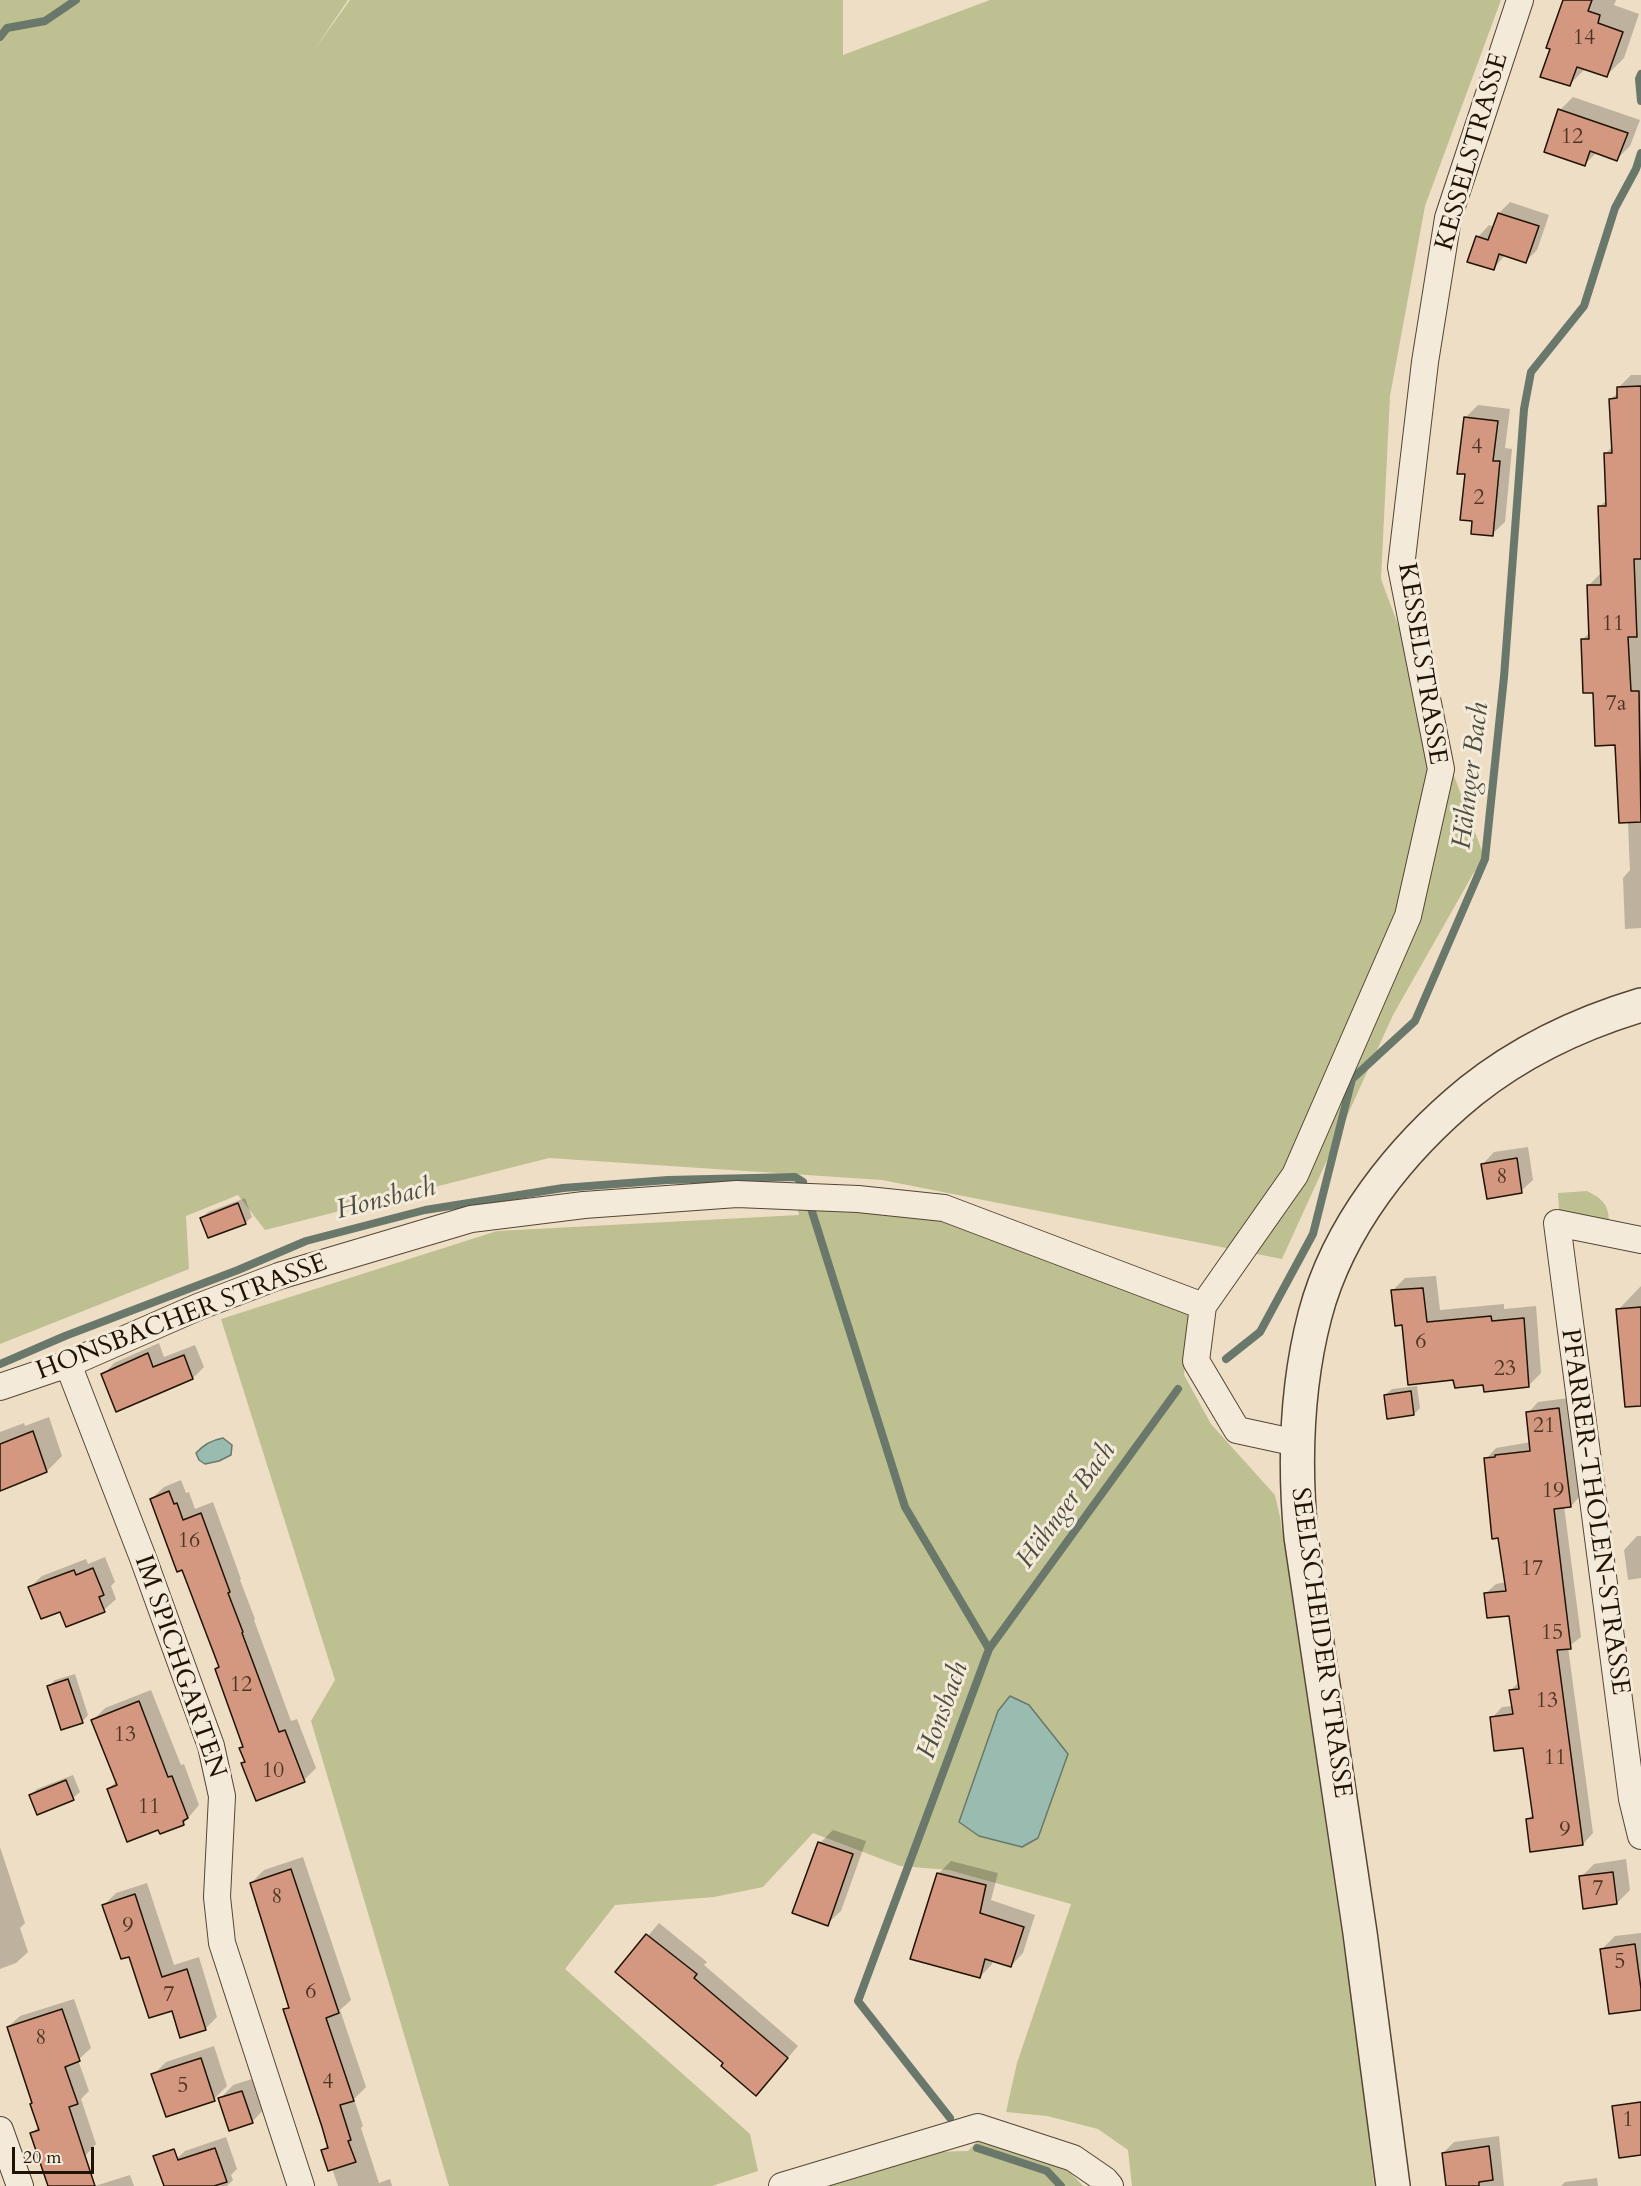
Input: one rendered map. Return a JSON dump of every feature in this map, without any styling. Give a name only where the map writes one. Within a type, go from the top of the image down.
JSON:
[{"type":"street","name":"KESSELSTRASSE","points":[[1297,1443],[1237,1430],[1196,1361],[1203,1306],[1294,1175],[1408,916],[1441,769],[1401,567],[1425,362],[1448,218],[1520,0]]},
{"type":"street","name":"SEELSCHEIDER STRASSE","points":[[1393,2186],[1356,1899],[1301,1537],[1297,1490],[1297,1443],[1302,1382],[1316,1314],[1354,1221],[1373,1193],[1423,1137],[1472,1090],[1548,1043],[1605,1016],[1641,1005]]},
{"type":"street","name":"HONSBACHER STRASSE","points":[[0,1386],[68,1364],[198,1307],[279,1276],[471,1219],[584,1205],[737,1194],[858,1199],[944,1208],[1203,1306]]},
{"type":"street","name":"PFARRER-THOLEN-STRASSE","points":[[1641,1240],[1557,1223],[1632,1799],[1641,1836]]},
{"type":"street","name":"IM SPICHGARTEN","points":[[68,1364],[143,1558],[211,1746],[222,1797],[217,1897],[222,1943],[301,2186]]},
{"type":"street","points":[[782,2186],[978,2127],[1072,2158],[1105,2180],[1110,2186]]},
{"type":"street","points":[[0,2130],[20,2186]]},
{"type":"green space","points":[[0,0],[348,0],[314,50],[350,0],[843,0],[843,55],[990,0],[1501,0],[1425,206],[1390,396],[1381,579],[1485,859],[1473,874],[1393,1015],[1282,1259],[882,1180],[549,1158],[265,1230],[238,1195],[186,1216],[189,1269],[0,1344]]},
{"type":"green space","points":[[1587,1191],[1604,1203],[1609,1223],[1562,1212],[1559,1209],[1558,1193]]},
{"type":"green space","points":[[794,1196],[942,1216],[1190,1310],[1184,1375],[1211,1424],[1275,1495],[1280,1517],[1358,2043],[1374,2186],[1132,2186],[1128,2150],[1098,2129],[1047,2116],[1006,2112],[1017,2063],[1071,1904],[949,1870],[900,1866],[813,1833],[763,1887],[714,1897],[615,1905],[565,1969],[750,2134],[758,2171],[712,2186],[449,2186],[311,1721],[335,1680],[221,1319],[497,1231],[799,1215]]},
{"type":"green space","points":[[982,2136],[1063,2165],[1083,2186],[820,2186],[934,2152],[968,2151]]},
{"type":"water","points":[[223,1438],[232,1445],[231,1455],[205,1464],[199,1460],[196,1453],[199,1450],[208,1443]]},
{"type":"water","points":[[1010,1696],[1029,1705],[1068,1754],[1038,1838],[1022,1847],[979,1836],[959,1822],[998,1711]]},
{"type":"building","points":[[1563,0],[1592,0],[1588,11],[1600,15],[1598,23],[1623,32],[1607,77],[1577,67],[1570,86],[1540,77],[1550,49],[1546,48]]},
{"type":"building","points":[[1558,109],[1628,133],[1617,161],[1590,151],[1585,166],[1544,152]]},
{"type":"building","points":[[1498,213],[1539,226],[1526,263],[1499,254],[1494,270],[1467,262],[1476,236],[1488,240]]},
{"type":"building","points":[[1641,386],[1641,559],[1634,559],[1637,637],[1628,637],[1631,691],[1639,691],[1641,822],[1619,823],[1615,745],[1595,746],[1593,693],[1583,693],[1581,639],[1589,639],[1587,585],[1601,585],[1598,506],[1606,506],[1604,453],[1612,453],[1609,399],[1617,398],[1617,387]]},
{"type":"building","points":[[1464,417],[1498,421],[1493,461],[1500,461],[1493,536],[1471,534],[1472,521],[1460,520],[1465,474],[1457,474]]},
{"type":"building","points":[[1517,1158],[1522,1193],[1487,1199],[1481,1164]]},
{"type":"building","points":[[238,1203],[246,1224],[208,1238],[200,1218]]},
{"type":"building","points":[[1423,1288],[1427,1322],[1491,1316],[1492,1321],[1524,1318],[1529,1387],[1484,1392],[1483,1385],[1455,1388],[1453,1380],[1408,1385],[1402,1325],[1395,1326],[1391,1290]]},
{"type":"building","points":[[1641,1307],[1641,1406],[1625,1407],[1616,1309]]},
{"type":"building","points":[[148,1353],[153,1367],[184,1355],[193,1379],[116,1412],[101,1374]]},
{"type":"building","points":[[1411,1391],[1414,1415],[1387,1419],[1384,1395]]},
{"type":"building","points":[[1559,1408],[1571,1507],[1554,1509],[1571,1649],[1557,1650],[1583,1845],[1530,1852],[1526,1819],[1533,1818],[1523,1748],[1494,1751],[1490,1717],[1513,1714],[1509,1690],[1519,1689],[1509,1616],[1487,1618],[1484,1593],[1506,1591],[1498,1538],[1492,1539],[1484,1458],[1530,1451],[1526,1412]]},
{"type":"building","points":[[33,1431],[47,1472],[0,1491],[0,1444]]},
{"type":"building","points":[[169,1491],[174,1504],[177,1503],[183,1520],[201,1513],[279,1732],[285,1730],[305,1782],[256,1801],[241,1763],[245,1762],[239,1748],[243,1747],[215,1669],[219,1667],[182,1570],[177,1572],[150,1499]]},
{"type":"building","points":[[93,1568],[104,1595],[99,1597],[105,1612],[66,1627],[60,1612],[41,1619],[28,1587],[74,1570],[76,1575]]},
{"type":"building","points":[[68,1679],[83,1723],[61,1730],[47,1686]]},
{"type":"building","points":[[139,1701],[168,1777],[172,1776],[188,1818],[183,1821],[184,1825],[160,1834],[158,1830],[127,1842],[107,1789],[117,1785],[91,1720]]},
{"type":"building","points":[[66,1780],[74,1800],[37,1815],[29,1795]]},
{"type":"building","points":[[818,1842],[853,1854],[828,1926],[792,1913]]},
{"type":"building","points":[[291,1869],[339,2013],[326,2018],[354,2101],[340,2105],[351,2140],[348,2141],[356,2162],[328,2171],[321,2150],[328,2148],[283,2009],[289,2008],[250,1883]]},
{"type":"building","points":[[1613,1872],[1617,1904],[1583,1909],[1579,1876]]},
{"type":"building","points":[[937,1873],[986,1885],[980,1913],[1024,1927],[1011,1967],[985,1959],[980,1978],[910,1959]]},
{"type":"building","points":[[135,1894],[162,1977],[187,1969],[206,2030],[180,2038],[172,2011],[149,2018],[129,1957],[121,1959],[102,1905]]},
{"type":"building","points":[[646,1934],[697,1974],[694,1978],[788,2058],[756,2096],[721,2066],[723,2063],[615,1972]]},
{"type":"building","points":[[1635,1944],[1641,1989],[1641,2010],[1609,2014],[1600,1949]]},
{"type":"building","points":[[62,2009],[80,2061],[65,2067],[78,2104],[69,2107],[95,2186],[48,2186],[30,2133],[39,2130],[7,2027]]},
{"type":"building","points":[[201,2058],[215,2101],[166,2117],[151,2074]]},
{"type":"building","points":[[242,2091],[253,2123],[229,2131],[218,2098]]},
{"type":"building","points":[[1641,2102],[1641,2155],[1619,2158],[1612,2106]]},
{"type":"building","points":[[1489,2146],[1493,2180],[1479,2182],[1479,2186],[1446,2186],[1442,2153]]},
{"type":"building","points":[[215,2148],[227,2182],[214,2186],[164,2186],[153,2156],[174,2149],[178,2160]]},
{"type":"waterway","name":"Honsbach","points":[[0,37],[7,28],[45,21],[76,0]]},
{"type":"waterway","name":"Hähnger Bach","points":[[1641,74],[1639,79],[1641,101]]},
{"type":"waterway","name":"Hähnger Bach","points":[[1226,1359],[1260,1332],[1313,1234],[1352,1079],[1415,1021],[1485,859],[1504,677],[1524,409],[1531,372],[1584,306],[1615,208],[1636,169],[1641,153]]},
{"type":"waterway","name":"Honsbach","points":[[0,1364],[306,1241],[425,1210],[563,1188],[668,1180],[795,1177],[803,1182]]},
{"type":"waterway","name":"Honsbach","points":[[809,1202],[905,1507],[989,1649],[858,2001],[950,2118]]},
{"type":"waterway","name":"Hähnger Bach","points":[[989,1649],[1178,1389]]},
{"type":"waterway","name":"Honsbach","points":[[977,2148],[1047,2171],[1061,2186]]}]
